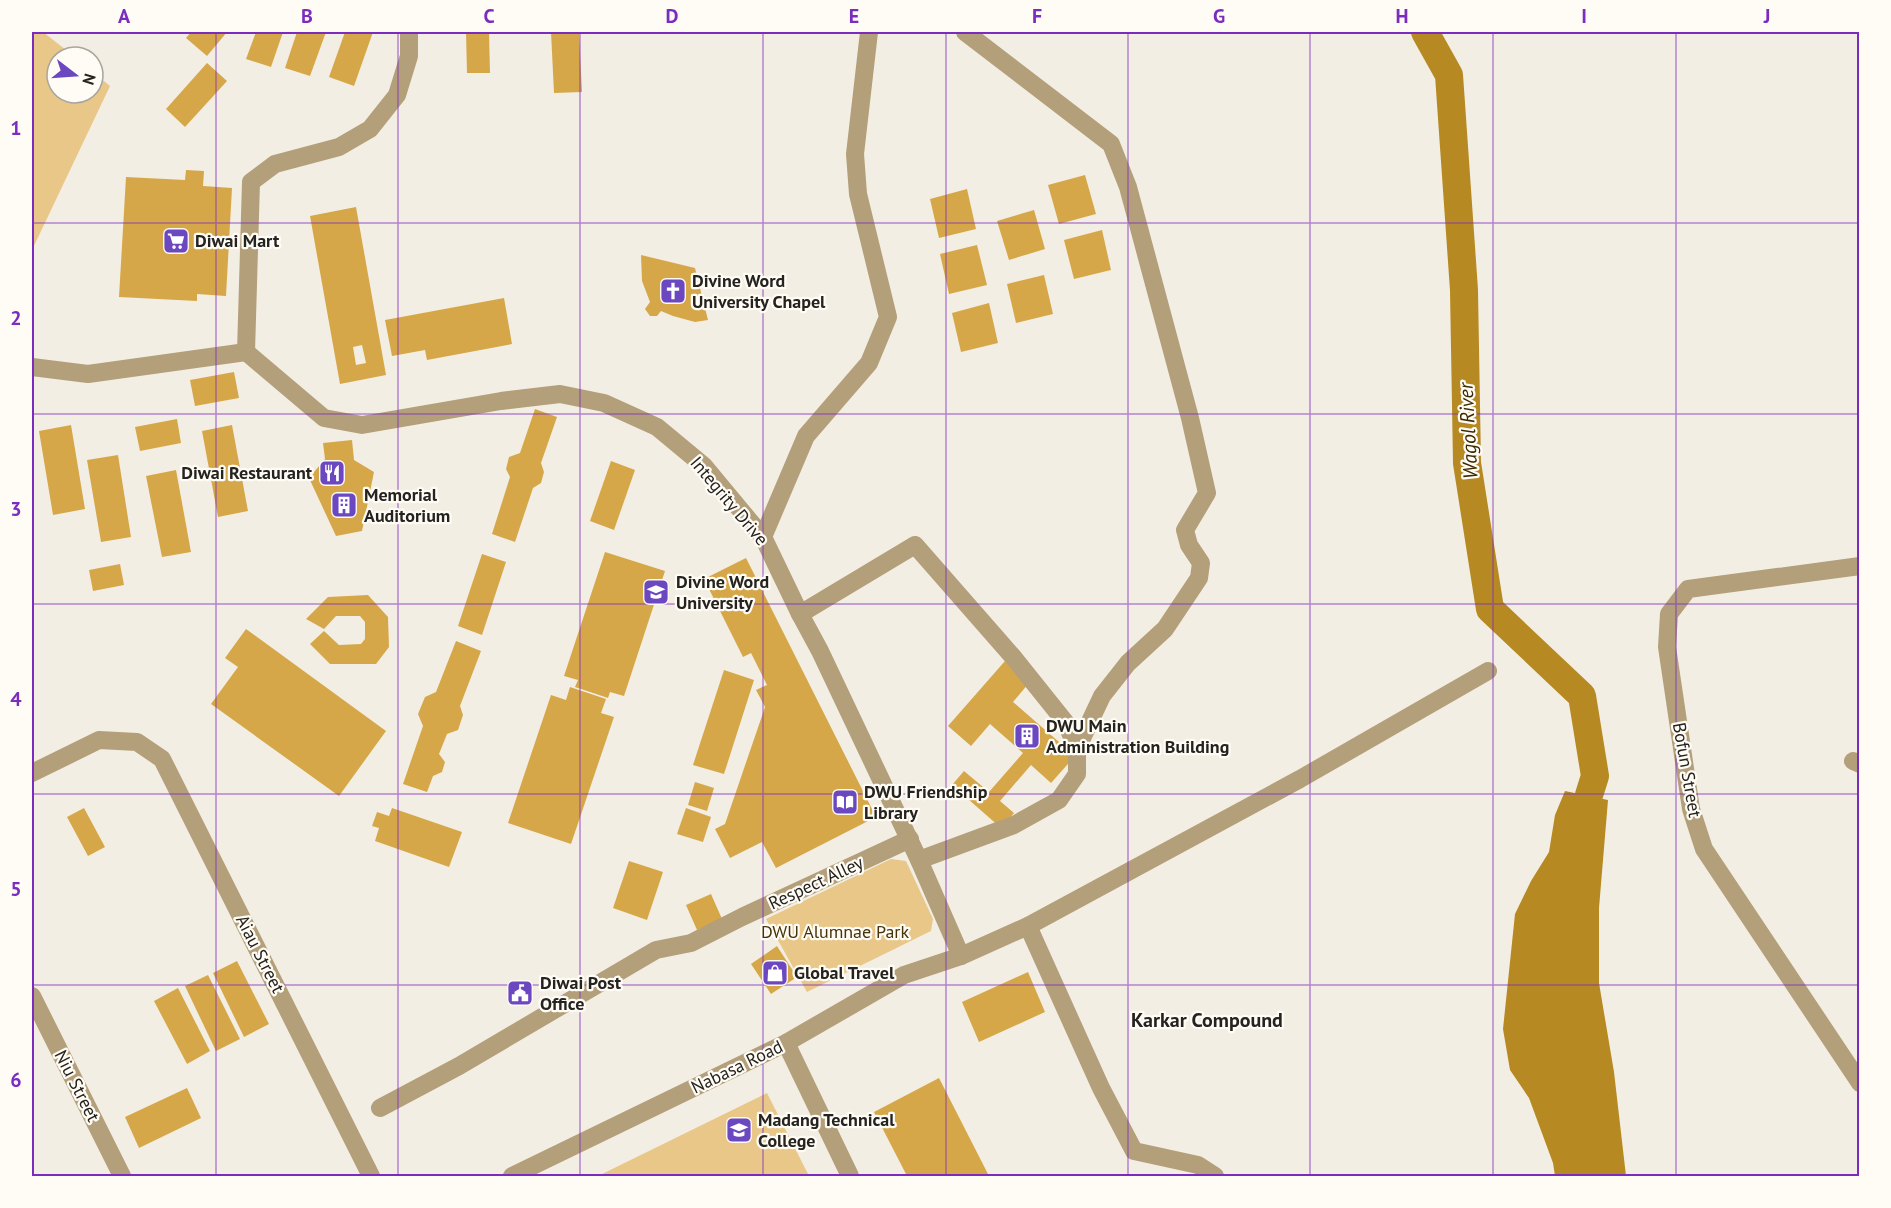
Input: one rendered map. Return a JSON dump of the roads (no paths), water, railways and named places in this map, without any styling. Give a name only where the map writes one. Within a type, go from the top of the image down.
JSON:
[{"type":"street","points":[[32,367],[88,374],[246,352],[251,182],[275,164],[339,147],[370,129],[396,95],[409,56],[409,32]]},
{"type":"street","points":[[763,537],[806,436],[869,363],[888,317],[857,184],[855,154],[869,32]]},
{"type":"street","points":[[965,32],[1111,144],[1128,187],[1190,418],[1207,494],[1185,530],[1189,545],[1202,563],[1198,578],[1165,629],[1128,663],[1101,696],[1077,749]]},
{"type":"street","name":"Integrity Drive","points":[[246,352],[324,418],[362,425],[501,401],[560,394],[604,403],[657,427],[704,466],[763,537],[910,839],[961,956]]},
{"type":"street","points":[[801,614],[915,545],[1014,658],[1066,723],[1077,749],[1077,774],[1059,800],[1014,825],[919,860]]},
{"type":"street","name":"Bofun Street","points":[[1860,566],[1688,589],[1668,614],[1667,647],[1690,809],[1704,849],[1860,1083]]},
{"type":"street","name":"Nabasa Road","points":[[512,1176],[786,1043],[904,975],[961,956],[1028,926],[1300,779],[1488,671]]},
{"type":"street","name":"Aiau Street","points":[[32,773],[99,740],[136,742],[162,759],[371,1176]]},
{"type":"street","name":"Respect Alley","points":[[380,1108],[459,1066],[656,950],[691,943],[910,839]]},
{"type":"street","points":[[1028,926],[1101,1088],[1134,1151],[1198,1165],[1215,1176]]},
{"type":"street","name":"Niu Street","points":[[32,996],[122,1176]]},
{"type":"street","points":[[786,1043],[850,1176]]},
{"type":"waterway","name":"Wagol River","points":[[1425,32],[1449,75],[1464,290],[1467,463],[1490,609],[1582,696],[1595,776],[1589,795]]},
{"type":"place","name":"Diwai Mart","points":[[176,241]]},
{"type":"place","name":"Divine Word University Chapel","points":[[673,291]]},
{"type":"place","name":"Diwai Restaurant","points":[[332,473]]},
{"type":"place","name":"Memorial Auditorium","points":[[344,505]]},
{"type":"place","name":"Divine Word University","points":[[656,592]]},
{"type":"place","name":"DWU Main Administration Building","points":[[1027,736]]},
{"type":"place","name":"DWU Friendship Library","points":[[845,802]]},
{"type":"place","name":"Global Travel","points":[[775,973]]},
{"type":"place","name":"Diwai Post Office","points":[[520,993]]},
{"type":"place","name":"Madang Technical College","points":[[739,1130]]},
{"type":"district","name":"Karkar Compound","points":[[1207,1020]]},
{"type":"park label","name":"DWU Alumnae Park","points":[[835,932]]}]
